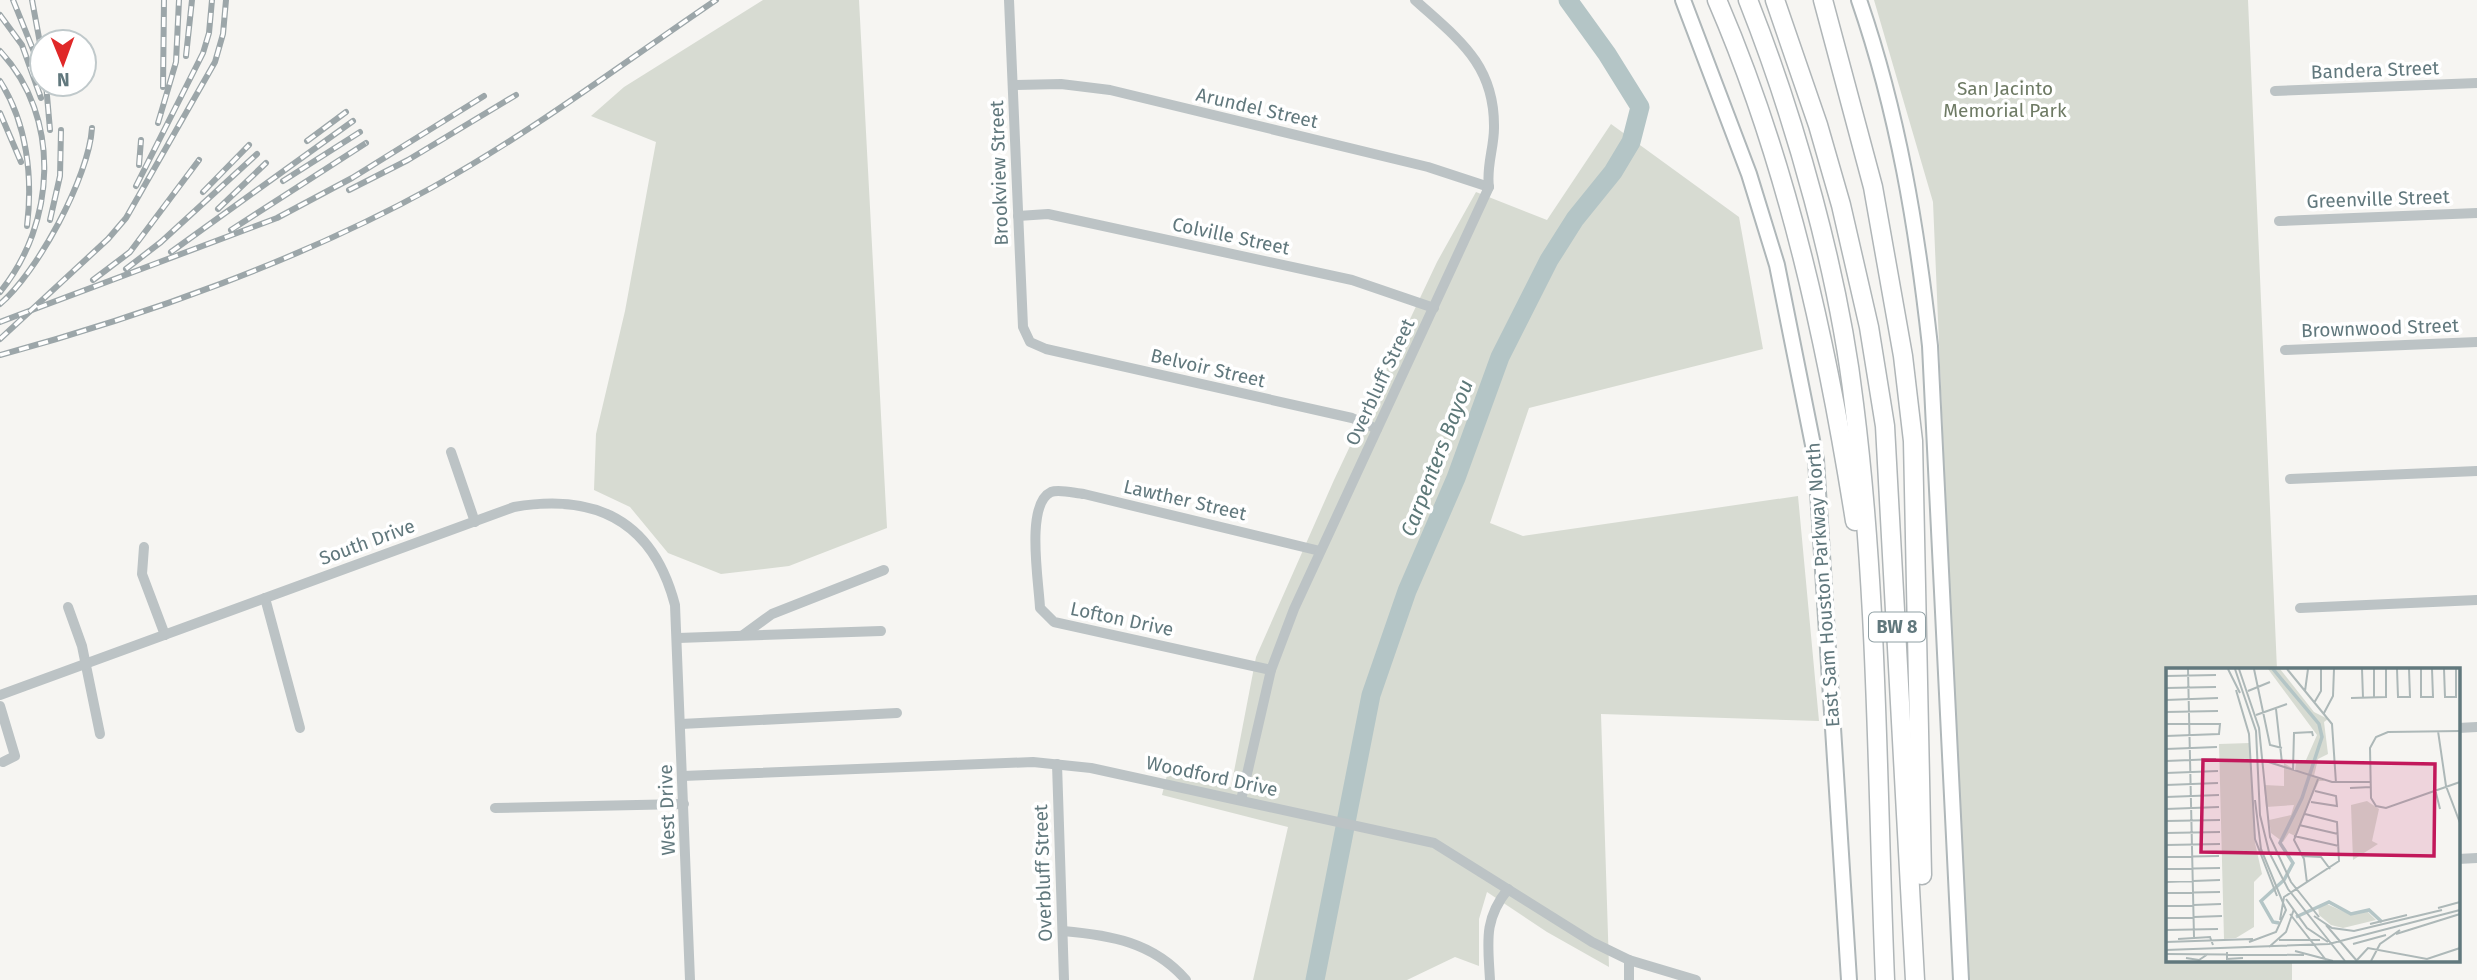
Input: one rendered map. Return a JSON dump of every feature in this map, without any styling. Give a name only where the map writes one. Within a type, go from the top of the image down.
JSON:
[{"type":"highway","points":[[1717,0],[1755,97],[1794,225],[1815,313],[1848,479],[1872,649]]},
{"type":"highway","name":"BW 8","points":[[1748,0],[1794,135],[1843,336],[1861,465],[1872,649],[1885,980]]},
{"type":"highway","name":"BW 8","points":[[1775,0],[1818,125],[1841,205],[1869,327],[1885,426],[1915,980]]},
{"type":"highway","points":[[1823,0],[1847,81],[1885,240],[1913,441],[1925,980]]},
{"type":"main road","name":"East Sam Houston Parkway North","points":[[1683,0],[1744,162],[1777,265],[1816,460],[1849,980]]},
{"type":"main road","name":"BW 8","points":[[1860,0],[1879,57],[1902,152],[1920,255],[1930,346],[1961,980]]},
{"type":"street","name":"Brookview Street","points":[[1009,0],[1023,327],[1030,342]]},
{"type":"street","name":"Overbluff Street","points":[[1241,800],[1271,670],[1320,551],[1489,187],[1487,173],[1494,144],[1494,103],[1484,77],[1466,45],[1415,0]]},
{"type":"street","name":"Bandera Street","points":[[2275,91],[2477,83]]},
{"type":"street","name":"Arundel Street","points":[[1013,85],[1061,84],[1110,90],[1428,167],[1489,187]]},
{"type":"street","name":"Greenville Street","points":[[2280,221],[2477,213]]},
{"type":"street","name":"Colville Street","points":[[1018,216],[1048,214],[1339,278],[1434,308]]},
{"type":"street","name":"Belvoir Street","points":[[1030,342],[1046,349],[1352,418],[1377,429]]},
{"type":"street","name":"Brownwood Street","points":[[2285,350],[2477,342]]},
{"type":"street","points":[[451,452],[475,522]]},
{"type":"street","points":[[2290,479],[2477,471]]},
{"type":"street","name":"Lawther Street","points":[[1044,497],[1054,491],[1084,494],[1320,551]]},
{"type":"street","name":"Lofton Drive","points":[[1044,497],[1035,518],[1040,608],[1045,617],[1054,622],[1271,670]]},
{"type":"street","name":"South Drive","points":[[0,695],[514,507],[559,502],[588,506],[621,521],[646,543],[665,574],[675,605],[678,638]]},
{"type":"street","points":[[144,547],[142,575],[165,635]]},
{"type":"street","points":[[742,635],[772,614],[884,570]]},
{"type":"street","points":[[265,598],[300,728]]},
{"type":"street","points":[[2300,608],[2477,600]]},
{"type":"street","points":[[68,607],[82,646],[100,734]]},
{"type":"street","points":[[678,638],[881,631]]},
{"type":"street","name":"West Drive","points":[[678,638],[690,980]]},
{"type":"street","points":[[0,706],[15,756],[3,762]]},
{"type":"street","points":[[681,724],[897,713]]},
{"type":"street","name":"Overbluff Street","points":[[1057,764],[1064,980]]},
{"type":"street","name":"Woodford Drive","points":[[683,776],[1057,764],[1091,768],[1434,843],[1592,942],[1629,960],[1696,980]]},
{"type":"street","points":[[495,808],[684,804]]},
{"type":"street","points":[[1490,980],[1489,922],[1497,903],[1508,889]]},
{"type":"street","points":[[1063,931],[1108,936],[1134,943],[1167,962],[1186,980]]},
{"type":"street","points":[[1629,960],[1629,980]]},
{"type":"green space","points":[[763,0],[859,0],[887,528],[789,566],[721,574],[668,553],[630,507],[594,490],[596,434],[625,311],[656,142],[591,116],[624,87]]},
{"type":"green space","name":"San Jacinto Memorial Park","points":[[1874,0],[2248,0],[2277,668],[2166,668],[2166,962],[2292,962],[2292,980],[1966,980],[1933,202]]},
{"type":"green space","points":[[1611,124],[1739,217],[1763,349],[1529,408],[1490,523],[1523,536],[1798,496],[1819,721],[1601,714],[1609,967],[1547,932],[1487,892],[1479,919],[1479,966],[1455,957],[1407,980],[1253,980],[1288,827],[1162,795],[1167,775],[1231,787],[1256,657],[1334,480],[1437,262],[1476,192],[1547,220]]},
{"type":"waterway","name":"Carpenters Bayou","points":[[1315,980],[1371,695],[1407,591],[1456,478],[1500,357],[1549,260],[1575,219],[1613,172],[1631,142],[1640,107],[1607,54],[1568,0]]},
{"type":"railway","points":[[13,0],[28,37]]},
{"type":"railway","points":[[32,0],[37,28]]},
{"type":"railway","points":[[163,87],[164,0]]},
{"type":"railway","points":[[158,123],[176,62],[179,0]]},
{"type":"railway","points":[[186,56],[192,0]]},
{"type":"railway","points":[[136,186],[203,53],[209,33],[212,0]]},
{"type":"railway","points":[[0,339],[108,239],[126,218],[215,62],[223,34],[226,0]]},
{"type":"railway","points":[[0,355],[166,304],[277,262],[383,213],[470,166],[506,143],[716,0]]},
{"type":"railway","points":[[0,15],[22,45],[28,62]]},
{"type":"railway","points":[[0,51],[20,78],[34,107],[42,138],[44,171],[41,203],[32,235],[19,265],[0,292]]},
{"type":"railway","points":[[0,81],[16,114],[26,151],[29,189],[27,226]]},
{"type":"railway","points":[[349,190],[408,160],[516,95]]},
{"type":"railway","points":[[0,322],[277,218],[352,178],[484,96]]},
{"type":"railway","points":[[47,98],[50,130]]},
{"type":"railway","points":[[307,141],[346,112]]},
{"type":"railway","points":[[0,113],[21,162]]},
{"type":"railway","points":[[171,252],[353,121]]},
{"type":"railway","points":[[0,304],[30,270],[59,223],[82,172],[92,128]]},
{"type":"railway","points":[[50,220],[60,176],[61,130]]},
{"type":"railway","points":[[283,181],[360,132]]},
{"type":"railway","points":[[139,165],[141,140]]},
{"type":"railway","points":[[231,230],[366,143]]},
{"type":"railway","points":[[203,192],[249,145]]},
{"type":"railway","points":[[126,269],[161,242],[257,154]]},
{"type":"railway","points":[[93,280],[130,252],[199,160]]},
{"type":"railway","points":[[218,209],[266,163]]}]
